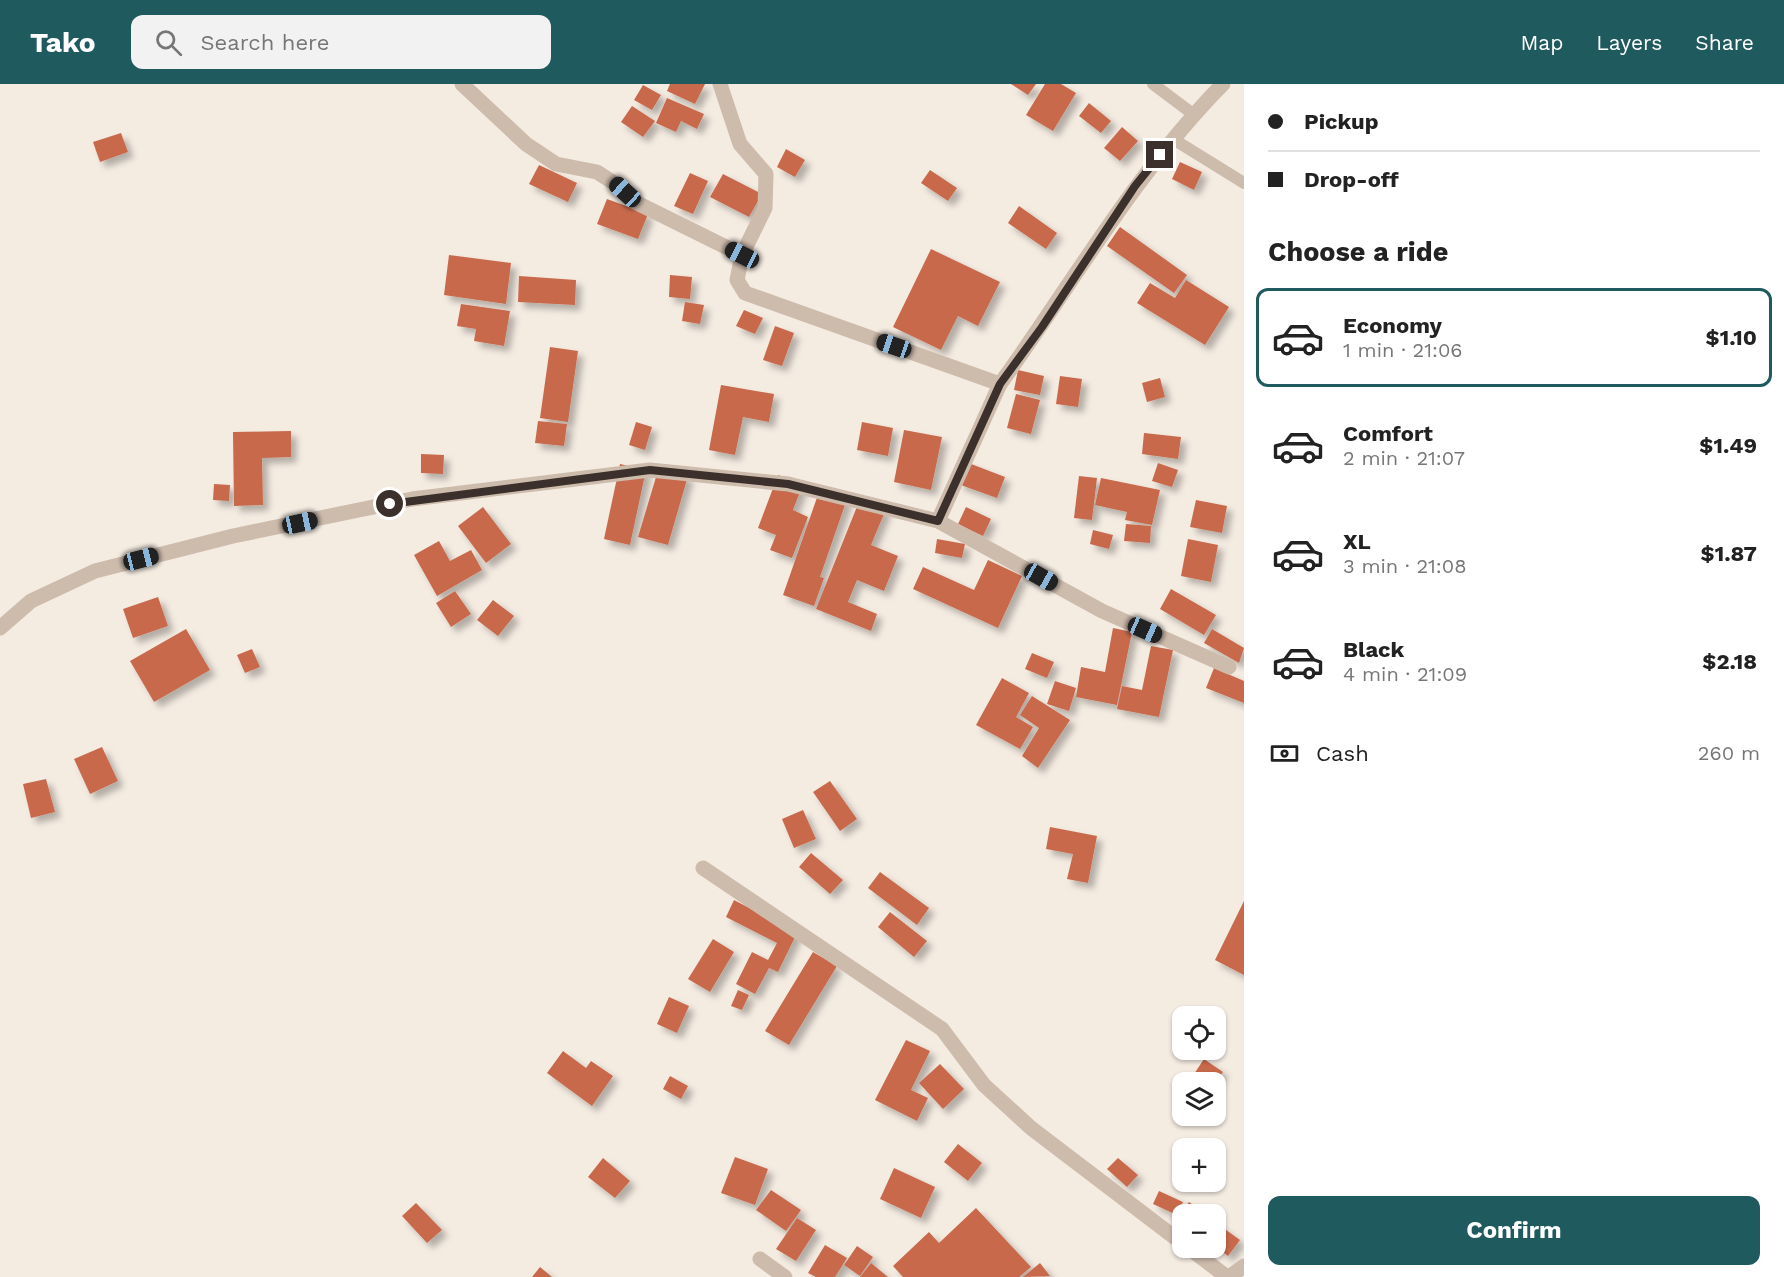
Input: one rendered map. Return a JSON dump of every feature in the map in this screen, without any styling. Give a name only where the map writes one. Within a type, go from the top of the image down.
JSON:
[{"type":"street","points":[[462,84],[526,144],[556,164],[597,172],[614,183],[635,202],[742,255]]},
{"type":"street","points":[[720,84],[740,144],[766,174],[765,208],[742,255],[737,280],[745,293],[1000,384]]},
{"type":"street","points":[[938,521],[1000,384],[1042,327],[1135,186],[1193,114],[1223,84]]},
{"type":"street","points":[[0,628],[31,601],[95,571],[233,537],[412,499],[650,470],[788,484],[938,521],[1102,611],[1229,667]]},
{"type":"street","points":[[703,868],[942,1029],[984,1085],[1031,1128],[1172,1235]]},
{"type":"street","points":[[1202,1258],[1228,1277],[1244,1266]]},
{"type":"street","points":[[760,1259],[784,1277]]},
{"type":"lane","points":[[1153,84],[1193,114]]},
{"type":"lane","points":[[1173,139],[1244,183]]},
{"type":"building","points":[[670,84],[705,84],[695,104],[667,91]]},
{"type":"building","points":[[1011,84],[1036,84],[1028,95]]},
{"type":"building","points":[[1045,84],[1061,84],[1076,93],[1053,131],[1026,115]]},
{"type":"building","points":[[643,85],[661,95],[652,110],[634,100]]},
{"type":"building","points":[[667,98],[704,114],[697,129],[681,121],[676,132],[656,123]]},
{"type":"building","points":[[1089,103],[1111,121],[1101,133],[1079,116]]},
{"type":"building","points":[[632,106],[655,121],[643,137],[621,122]]},
{"type":"building","points":[[1122,127],[1138,141],[1120,161],[1104,148]]},
{"type":"building","points":[[121,133],[128,152],[100,162],[93,142]]},
{"type":"building","points":[[786,149],[805,160],[795,177],[777,167]]},
{"type":"building","points":[[1180,162],[1202,172],[1194,190],[1172,179]]},
{"type":"building","points":[[539,165],[577,183],[568,202],[529,184]]},
{"type":"building","points":[[930,170],[957,188],[948,201],[921,183]]},
{"type":"building","points":[[690,173],[708,181],[693,214],[674,206]]},
{"type":"building","points":[[723,174],[762,194],[749,217],[710,197]]},
{"type":"building","points":[[607,199],[648,214],[638,239],[597,224]]},
{"type":"building","points":[[1019,206],[1057,233],[1046,249],[1008,223]]},
{"type":"building","points":[[1120,227],[1187,275],[1174,293],[1107,246]]},
{"type":"building","points":[[931,249],[1000,282],[978,326],[958,316],[941,350],[893,327]]},
{"type":"building","points":[[449,255],[511,263],[506,304],[444,295]]},
{"type":"building","points":[[670,275],[692,277],[690,299],[669,297]]},
{"type":"building","points":[[519,276],[576,280],[575,305],[518,302]]},
{"type":"building","points":[[1186,280],[1229,307],[1205,345],[1137,303],[1150,283],[1175,298]]},
{"type":"building","points":[[685,302],[704,305],[700,324],[682,321]]},
{"type":"building","points":[[461,304],[510,311],[504,346],[474,341],[476,329],[457,326]]},
{"type":"building","points":[[744,310],[763,318],[755,334],[736,326]]},
{"type":"building","points":[[775,326],[794,333],[782,366],[763,360]]},
{"type":"building","points":[[550,347],[578,351],[568,422],[540,418]]},
{"type":"building","points":[[1018,370],[1044,376],[1040,395],[1014,390]]},
{"type":"building","points":[[1060,376],[1082,379],[1078,407],[1056,404]]},
{"type":"building","points":[[1160,378],[1165,397],[1147,402],[1142,383]]},
{"type":"building","points":[[721,385],[774,394],[769,422],[743,417],[735,455],[709,450]]},
{"type":"building","points":[[1016,394],[1040,400],[1031,434],[1007,428]]},
{"type":"building","points":[[538,421],[567,424],[564,446],[535,443]]},
{"type":"building","points":[[636,422],[652,427],[645,450],[629,445]]},
{"type":"building","points":[[862,422],[893,428],[888,456],[857,450]]},
{"type":"building","points":[[904,430],[942,437],[931,490],[894,482]]},
{"type":"building","points":[[291,431],[291,457],[262,458],[263,505],[234,506],[233,432]]},
{"type":"building","points":[[1144,433],[1181,437],[1178,459],[1142,454]]},
{"type":"building","points":[[421,454],[444,455],[443,474],[421,473]]},
{"type":"building","points":[[966,462],[1005,477],[997,498],[958,484]]},
{"type":"building","points":[[1158,463],[1178,470],[1172,487],[1152,481]]},
{"type":"building","points":[[620,464],[646,470],[630,545],[604,539]]},
{"type":"building","points":[[659,467],[688,476],[668,545],[638,537]]},
{"type":"building","points":[[778,475],[803,484],[793,510],[808,517],[792,558],[770,550],[776,535],[758,528]]},
{"type":"building","points":[[1079,476],[1097,478],[1092,520],[1074,518]]},
{"type":"building","points":[[1101,478],[1160,490],[1152,525],[1125,520],[1127,512],[1095,505]]},
{"type":"building","points":[[214,484],[230,485],[229,501],[213,500]]},
{"type":"building","points":[[820,489],[847,499],[820,577],[824,578],[814,606],[783,595]]},
{"type":"building","points":[[860,499],[886,509],[871,545],[898,556],[884,591],[857,580],[848,602],[877,614],[871,631],[816,609]]},
{"type":"building","points":[[1196,500],[1227,506],[1222,533],[1190,527]]},
{"type":"building","points":[[483,507],[511,544],[486,563],[458,526]]},
{"type":"building","points":[[966,507],[991,519],[983,536],[958,524]]},
{"type":"building","points":[[1126,524],[1151,526],[1150,543],[1124,541]]},
{"type":"building","points":[[1093,530],[1113,535],[1109,549],[1090,544]]},
{"type":"building","points":[[937,539],[965,544],[962,558],[935,553]]},
{"type":"building","points":[[1188,539],[1218,545],[1211,582],[1181,576]]},
{"type":"building","points":[[439,541],[450,561],[471,550],[482,570],[437,596],[414,555]]},
{"type":"building","points":[[988,560],[1022,576],[998,628],[913,589],[923,567],[974,590]]},
{"type":"building","points":[[1171,589],[1216,615],[1204,635],[1160,609]]},
{"type":"building","points":[[455,591],[471,614],[451,627],[436,603]]},
{"type":"building","points":[[158,597],[168,626],[133,638],[123,609]]},
{"type":"building","points":[[493,600],[514,616],[498,636],[477,620]]},
{"type":"building","points":[[1113,628],[1132,632],[1117,705],[1076,697],[1081,667],[1105,672]]},
{"type":"building","points":[[186,629],[210,670],[154,702],[130,661]]},
{"type":"building","points":[[1212,629],[1244,648],[1239,663],[1204,643]]},
{"type":"building","points":[[1151,646],[1173,650],[1159,717],[1117,709],[1122,686],[1142,690]]},
{"type":"building","points":[[252,649],[260,667],[245,673],[237,655]]},
{"type":"building","points":[[1032,653],[1054,662],[1047,678],[1025,669]]},
{"type":"building","points":[[1214,668],[1244,681],[1244,703],[1206,688]]},
{"type":"building","points":[[1002,678],[1029,693],[1016,717],[1033,727],[1020,749],[976,725]]},
{"type":"building","points":[[1055,681],[1076,688],[1069,711],[1047,704]]},
{"type":"building","points":[[1032,696],[1070,720],[1038,768],[1022,756],[1039,728],[1020,715]]},
{"type":"building","points":[[102,747],[118,781],[90,794],[74,759]]},
{"type":"building","points":[[46,779],[55,812],[31,818],[23,784]]},
{"type":"building","points":[[830,781],[857,819],[840,831],[813,792]]},
{"type":"building","points":[[803,810],[816,839],[794,848],[782,819]]},
{"type":"building","points":[[1050,827],[1097,836],[1088,883],[1067,879],[1073,854],[1046,849]]},
{"type":"building","points":[[811,853],[843,880],[830,894],[799,867]]},
{"type":"building","points":[[880,872],[929,908],[917,925],[868,888]]},
{"type":"building","points":[[734,900],[797,933],[778,972],[769,968],[755,994],[736,984],[752,952],[768,960],[777,943],[726,917]]},
{"type":"building","points":[[1244,901],[1244,975],[1215,960]]},
{"type":"building","points":[[890,912],[927,941],[914,957],[878,927]]},
{"type":"building","points":[[713,939],[734,952],[710,992],[688,979]]},
{"type":"building","points":[[813,952],[837,966],[789,1045],[765,1031]]},
{"type":"building","points":[[738,990],[749,995],[742,1010],[731,1006]]},
{"type":"building","points":[[669,997],[689,1006],[677,1033],[657,1024]]},
{"type":"building","points":[[906,1040],[930,1051],[911,1090],[928,1098],[917,1121],[875,1100]]},
{"type":"building","points":[[563,1051],[586,1068],[591,1061],[613,1076],[592,1106],[547,1073]]},
{"type":"building","points":[[1205,1060],[1223,1072],[1195,1072]]},
{"type":"building","points":[[940,1064],[964,1089],[943,1109],[919,1083]]},
{"type":"building","points":[[670,1076],[688,1086],[681,1099],[663,1089]]},
{"type":"building","points":[[958,1144],[982,1163],[968,1181],[944,1162]]},
{"type":"building","points":[[735,1157],[768,1169],[755,1205],[721,1193]]},
{"type":"building","points":[[603,1158],[630,1181],[615,1198],[588,1177]]},
{"type":"building","points":[[1118,1158],[1138,1175],[1127,1187],[1107,1169]]},
{"type":"building","points":[[894,1168],[935,1187],[921,1218],[880,1199]]},
{"type":"building","points":[[771,1190],[801,1210],[786,1231],[756,1210]]},
{"type":"building","points":[[1159,1191],[1183,1202],[1182,1204],[1172,1204],[1172,1213],[1153,1204]]},
{"type":"building","points":[[416,1203],[442,1230],[427,1243],[402,1216]]},
{"type":"building","points":[[976,1208],[1031,1267],[1019,1277],[903,1277],[893,1266],[929,1232],[939,1243]]},
{"type":"building","points":[[797,1218],[816,1230],[796,1261],[776,1249]]},
{"type":"building","points":[[1226,1230],[1240,1240],[1228,1256],[1226,1254]]},
{"type":"building","points":[[825,1245],[847,1258],[835,1277],[816,1277],[808,1273]]},
{"type":"building","points":[[857,1246],[873,1257],[860,1276],[844,1265]]},
{"type":"building","points":[[871,1263],[888,1277],[860,1277]]},
{"type":"building","points":[[1040,1263],[1050,1276],[1023,1277]]},
{"type":"building","points":[[540,1267],[552,1277],[532,1277]]},
{"type":"route","points":[[390,504],[412,499],[650,470],[788,484],[938,521],[1000,384],[1042,327],[1135,186],[1160,155]]}]
